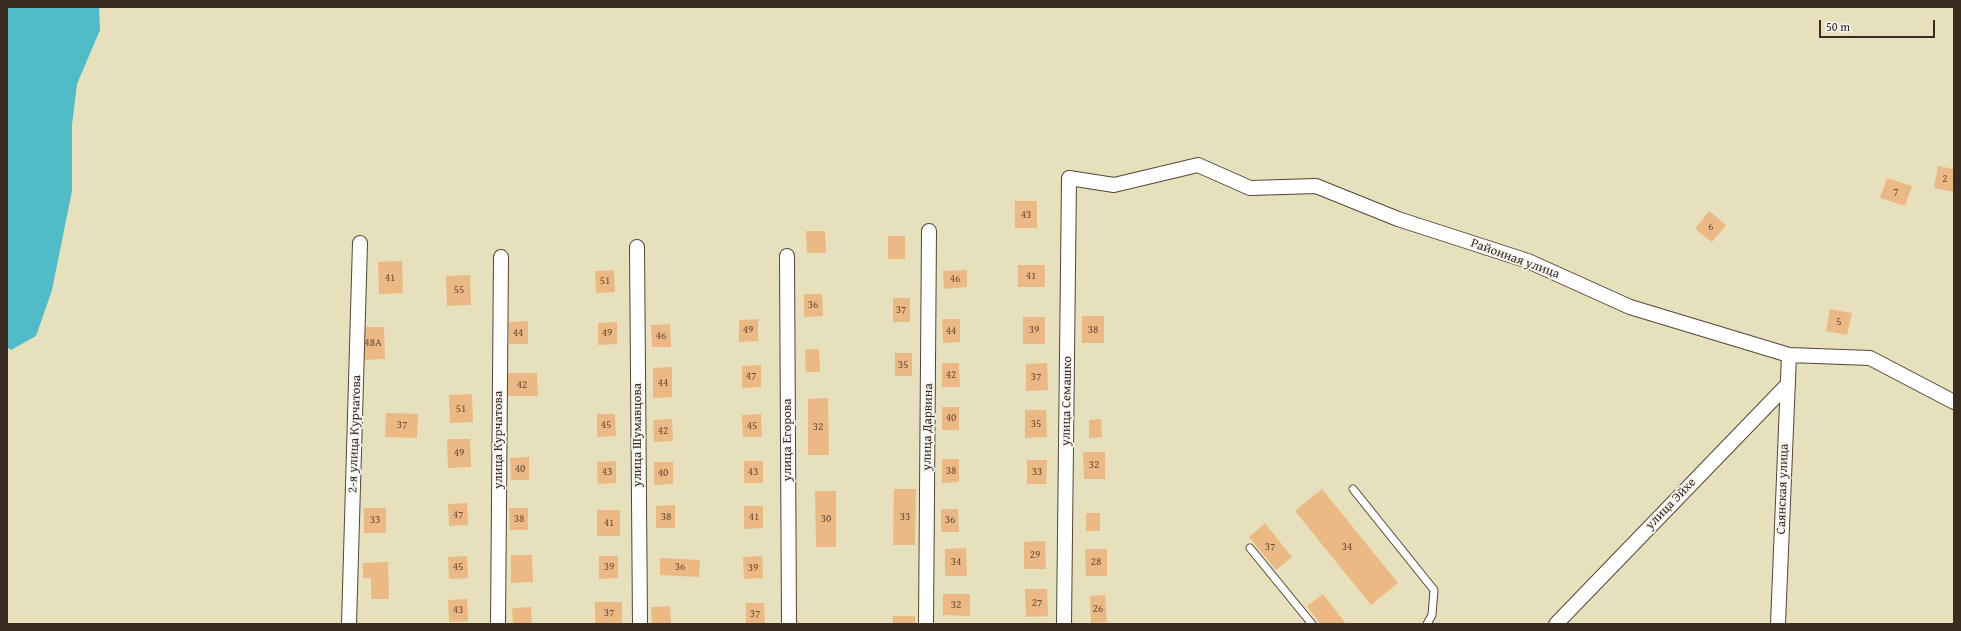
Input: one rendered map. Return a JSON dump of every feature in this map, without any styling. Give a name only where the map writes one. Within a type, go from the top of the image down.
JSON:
[{"type":"street","name":"Районная улица","points":[[1069,178],[1114,185],[1198,165],[1250,188],[1316,186],[1398,219],[1528,261],[1630,307],[1789,354],[1870,358],[1954,402]]},
{"type":"street","name":"улица Семашко","points":[[1064,624],[1069,178]]},
{"type":"street","name":"улица Дарвина","points":[[926,624],[930,231]]},
{"type":"street","name":"2-я улица Курчатова","points":[[349,624],[360,243]]},
{"type":"street","name":"улица Шумавцова","points":[[636,247],[640,624]]},
{"type":"street","name":"улица Егорова","points":[[787,256],[789,624]]},
{"type":"street","name":"улица Курчатова","points":[[498,624],[501,257]]},
{"type":"street","name":"Саянская улица","points":[[1778,624],[1789,354]]},
{"type":"street","name":"улица Эйхе","points":[[1556,624],[1788,384]]},
{"type":"lane","points":[[1353,489],[1434,590],[1432,615],[1427,624]]},
{"type":"lane","points":[[1250,548],[1312,624]]},
{"type":"water","points":[[7,7],[99,7],[100,30],[77,84],[72,125],[72,191],[52,290],[36,336],[11,350],[7,347]]},
{"type":"building","points":[[1938,166],[1954,169],[1954,192],[1934,188]]},
{"type":"building","points":[[1887,178],[1912,186],[1905,206],[1880,198]]},
{"type":"building","points":[[1015,201],[1037,201],[1037,228],[1015,228]]},
{"type":"building","points":[[1709,211],[1726,225],[1712,242],[1695,229]]},
{"type":"building","points":[[806,231],[825,231],[826,253],[807,253]]},
{"type":"building","points":[[888,236],[905,236],[905,259],[888,259]]},
{"type":"building","points":[[402,261],[403,293],[379,294],[378,262]]},
{"type":"building","points":[[1018,265],[1045,265],[1045,287],[1018,287]]},
{"type":"building","points":[[614,270],[615,292],[596,293],[595,271]]},
{"type":"building","points":[[967,270],[967,287],[944,289],[943,271]]},
{"type":"building","points":[[470,275],[471,305],[447,306],[446,276]]},
{"type":"building","points":[[804,294],[822,294],[823,316],[804,317]]},
{"type":"building","points":[[893,298],[910,298],[910,322],[893,322]]},
{"type":"building","points":[[1830,309],[1852,313],[1847,335],[1826,331]]},
{"type":"building","points":[[1082,316],[1104,316],[1104,343],[1082,343]]},
{"type":"building","points":[[1023,317],[1045,317],[1045,344],[1023,344]]},
{"type":"building","points":[[758,319],[758,341],[739,342],[739,320]]},
{"type":"building","points":[[942,319],[960,319],[960,342],[943,343]]},
{"type":"building","points":[[528,321],[528,344],[509,344],[509,322]]},
{"type":"building","points":[[617,322],[617,344],[598,345],[598,323]]},
{"type":"building","points":[[670,324],[671,347],[652,347],[651,325]]},
{"type":"building","points":[[361,327],[384,327],[385,359],[362,360]]},
{"type":"building","points":[[819,349],[820,372],[806,372],[805,350]]},
{"type":"building","points":[[895,353],[912,353],[912,376],[895,376]]},
{"type":"building","points":[[942,363],[959,363],[960,387],[942,387]]},
{"type":"building","points":[[1047,363],[1048,390],[1026,391],[1026,364]]},
{"type":"building","points":[[761,365],[761,387],[742,388],[742,366]]},
{"type":"building","points":[[672,367],[672,397],[653,398],[653,368]]},
{"type":"building","points":[[507,373],[537,373],[538,396],[507,396]]},
{"type":"building","points":[[472,394],[473,422],[450,423],[449,395]]},
{"type":"building","points":[[828,398],[829,455],[808,455],[808,399]]},
{"type":"building","points":[[942,407],[959,407],[959,430],[942,430]]},
{"type":"building","points":[[1025,410],[1046,410],[1047,437],[1025,438]]},
{"type":"building","points":[[386,413],[418,414],[417,438],[385,437]]},
{"type":"building","points":[[597,414],[615,414],[616,436],[597,437]]},
{"type":"building","points":[[761,414],[762,437],[743,437],[742,415]]},
{"type":"building","points":[[672,419],[673,441],[654,442],[653,420]]},
{"type":"building","points":[[1101,419],[1102,437],[1089,438],[1089,420]]},
{"type":"building","points":[[447,439],[470,439],[471,467],[448,468]]},
{"type":"building","points":[[1083,452],[1105,452],[1105,479],[1084,479]]},
{"type":"building","points":[[529,457],[529,480],[511,480],[510,458]]},
{"type":"building","points":[[942,459],[959,459],[959,482],[942,483]]},
{"type":"building","points":[[1027,460],[1047,460],[1046,484],[1027,484]]},
{"type":"building","points":[[616,461],[616,483],[598,484],[597,462]]},
{"type":"building","points":[[744,461],[763,461],[763,483],[744,483]]},
{"type":"building","points":[[654,462],[673,462],[673,484],[654,485]]},
{"type":"building","points":[[894,489],[916,489],[915,545],[893,545]]},
{"type":"building","points":[[1322,489],[1398,583],[1371,605],[1295,511]]},
{"type":"building","points":[[815,491],[836,491],[836,547],[816,547]]},
{"type":"building","points":[[467,503],[468,525],[449,526],[448,504]]},
{"type":"building","points":[[675,505],[675,528],[656,528],[656,506]]},
{"type":"building","points":[[744,506],[763,506],[763,528],[744,529]]},
{"type":"building","points":[[364,508],[386,508],[386,533],[364,533]]},
{"type":"building","points":[[509,508],[528,508],[528,530],[510,530]]},
{"type":"building","points":[[941,509],[958,509],[959,532],[941,532]]},
{"type":"building","points":[[597,510],[620,510],[620,536],[597,536]]},
{"type":"building","points":[[1086,513],[1100,513],[1100,531],[1086,531]]},
{"type":"building","points":[[1265,523],[1292,557],[1276,570],[1249,537]]},
{"type":"building","points":[[1045,541],[1046,569],[1024,569],[1024,542]]},
{"type":"building","points":[[966,548],[967,576],[945,576],[945,549]]},
{"type":"building","points":[[1085,549],[1107,549],[1107,576],[1086,576]]},
{"type":"building","points":[[511,555],[532,555],[533,582],[511,583]]},
{"type":"building","points":[[467,556],[468,578],[449,579],[448,557]]},
{"type":"building","points":[[599,556],[618,556],[618,578],[599,579]]},
{"type":"building","points":[[762,556],[763,578],[744,579],[743,557]]},
{"type":"building","points":[[660,558],[700,560],[699,577],[660,575]]},
{"type":"building","points":[[388,562],[389,599],[371,599],[371,578],[363,578],[363,563]]},
{"type":"building","points":[[1025,589],[1047,589],[1048,616],[1026,617]]},
{"type":"building","points":[[943,594],[970,594],[970,616],[943,615]]},
{"type":"building","points":[[1323,594],[1346,624],[1320,624],[1307,606]]},
{"type":"building","points":[[1105,595],[1107,622],[1091,623],[1090,596]]},
{"type":"building","points":[[467,599],[468,621],[449,622],[448,600]]},
{"type":"building","points":[[595,602],[622,602],[622,624],[595,624]]},
{"type":"building","points":[[746,603],[764,603],[765,624],[746,624]]},
{"type":"building","points":[[670,606],[671,624],[652,624],[651,607]]},
{"type":"building","points":[[531,607],[532,624],[513,624],[512,608]]},
{"type":"building","points":[[893,616],[915,616],[915,624],[893,624]]}]
